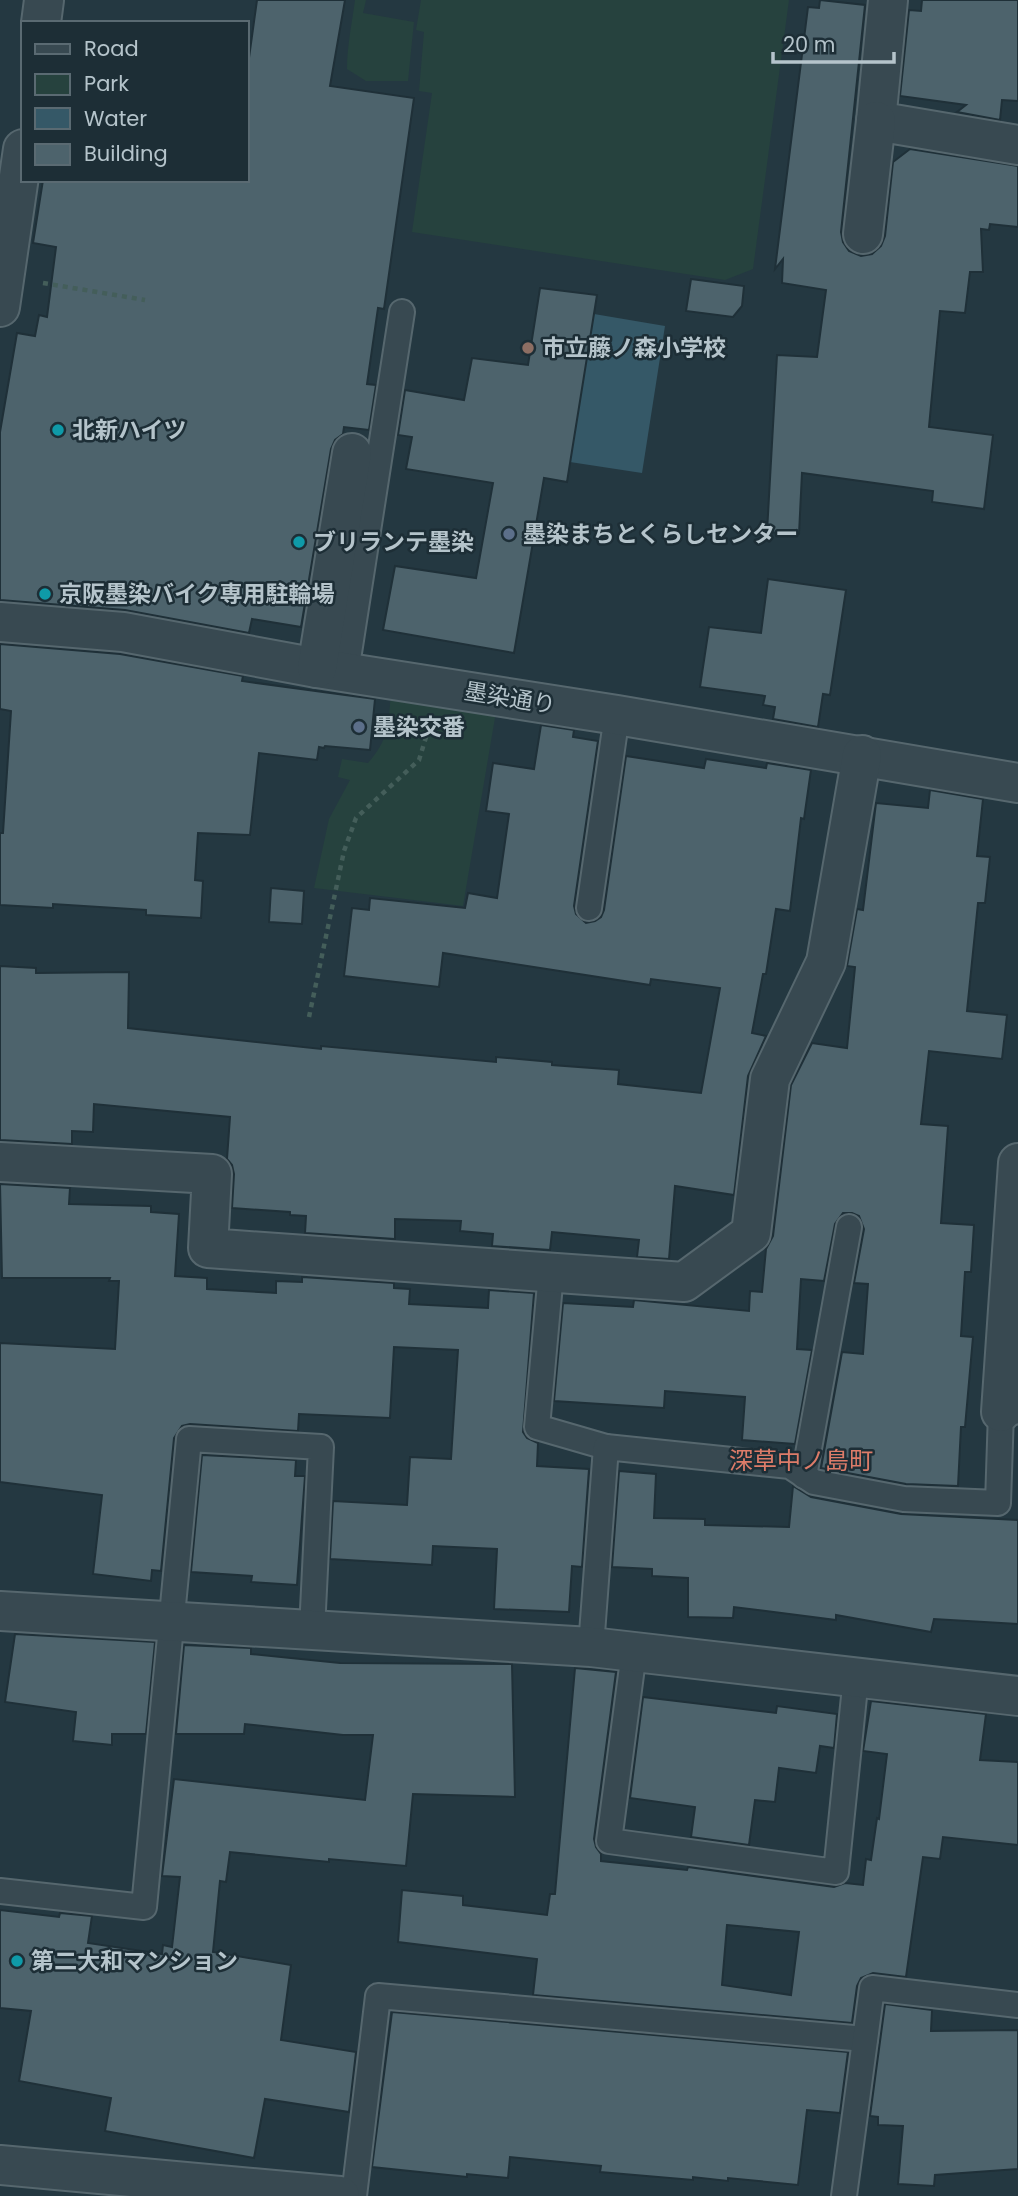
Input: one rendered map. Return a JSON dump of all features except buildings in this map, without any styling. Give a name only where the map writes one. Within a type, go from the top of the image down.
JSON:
[{"type":"street","points":[[41,21],[44,0]]},
{"type":"street","points":[[863,234],[888,0]]},
{"type":"street","points":[[876,121],[1018,145]]},
{"type":"street","points":[[2,291],[21,163]]},
{"type":"street","points":[[331,670],[352,453]]},
{"type":"street","name":"墨染通り","points":[[0,622],[123,632],[331,670],[862,755],[1018,783]]},
{"type":"street","points":[[0,1162],[212,1174],[208,1248],[684,1282],[751,1233],[770,1079],[826,961],[862,755]]},
{"type":"street","points":[[1010,1412],[1018,1163]]},
{"type":"street","points":[[0,1611],[591,1647],[1018,1696]]},
{"type":"street","points":[[0,2165],[227,2191],[340,2196]]},
{"type":"lane","points":[[331,670],[402,312]]},
{"type":"lane","points":[[589,908],[617,715]]},
{"type":"lane","points":[[804,1476],[849,1227]]},
{"type":"lane","points":[[551,1273],[537,1427],[606,1447],[790,1466],[814,1482],[904,1499],[998,1503],[1010,1412]]},
{"type":"lane","points":[[0,1891],[144,1907],[189,1439],[321,1447],[312,1630]]},
{"type":"lane","points":[[591,1647],[606,1447]]},
{"type":"lane","points":[[634,1652],[608,1840],[836,1872],[856,1677]]},
{"type":"lane","points":[[844,2196],[872,1988],[1018,2005]]},
{"type":"lane","points":[[354,2196],[378,1996],[865,2039]]},
{"type":"path","points":[[2,291],[145,300]]},
{"type":"path","points":[[309,1017],[344,851],[356,818],[419,760],[440,687]]},
{"type":"green space","points":[[355,0],[366,0],[363,13],[414,22],[408,81],[366,81],[347,69]]},
{"type":"green space","points":[[421,0],[789,0],[753,269],[725,280],[412,232],[432,93],[419,91],[424,32],[416,30]]},
{"type":"green space","points":[[391,694],[496,712],[463,906],[314,888],[329,819],[350,780],[338,777],[342,759],[368,763],[375,755],[384,739]]},
{"type":"water","points":[[594,314],[665,326],[642,473],[570,462]]},
{"type":"place","name":"市立藤ノ森小学校","points":[[528,348]]},
{"type":"place","name":"北新ハイツ","points":[[58,430]]},
{"type":"place","name":"墨染まちとくらしセンター","points":[[509,534]]},
{"type":"place","name":"ブリランテ墨染","points":[[299,542]]},
{"type":"place","name":"京阪墨染バイク専用駐輪場","points":[[45,594]]},
{"type":"place","name":"墨染交番","points":[[359,727]]},
{"type":"place","name":"第二大和マンション","points":[[17,1961]]},
{"type":"district","name":"深草中ノ島町","points":[[801,1460]]}]
